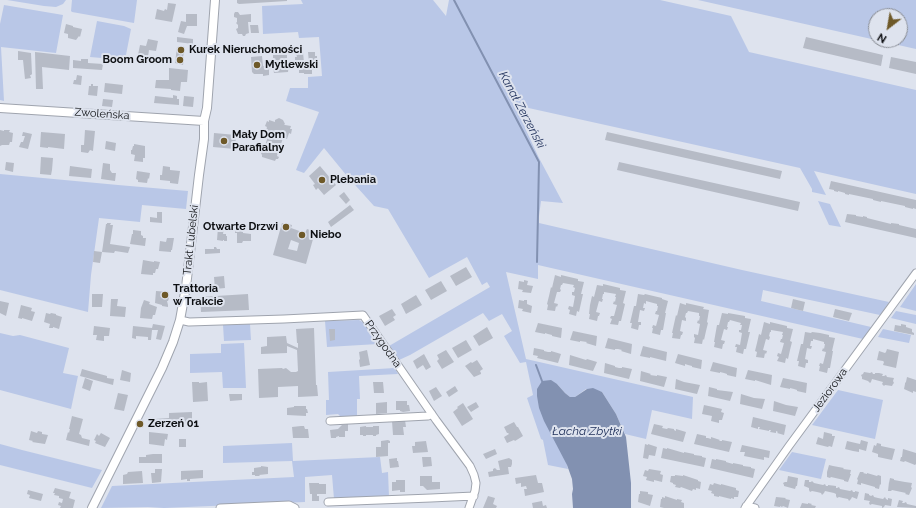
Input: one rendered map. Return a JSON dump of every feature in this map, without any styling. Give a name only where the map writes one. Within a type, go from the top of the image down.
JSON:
[{"type":"street","name":"Trakt Lubelski","points":[[92,508],[162,368],[180,320],[186,287],[204,139],[204,121],[207,108],[215,0]]},
{"type":"street","name":"Zwoleńska","points":[[0,108],[204,121]]},
{"type":"street","name":"Jeziorowa","points":[[746,507],[916,273]]},
{"type":"street","name":"Przygodna","points":[[180,320],[197,322],[363,315],[470,466],[476,483],[474,496],[469,508]]},
{"type":"street","points":[[330,422],[428,416],[432,414]]},
{"type":"street","points":[[328,502],[474,496]]},
{"type":"street","points":[[220,508],[289,506],[295,508]]},
{"type":"street","points":[[746,507],[755,508]]},
{"type":"shaded area","points":[[7,0],[66,0],[63,4],[56,7]]},
{"type":"shaded area","points":[[72,0],[137,0],[134,23],[72,12]]},
{"type":"shaded area","points":[[301,0],[433,0],[446,16],[449,0],[660,0],[731,16],[749,52],[916,90],[916,194],[814,171],[826,195],[812,192],[812,189],[800,168],[524,107],[525,128],[563,203],[541,201],[539,223],[889,302],[880,315],[763,290],[761,301],[871,327],[863,339],[538,265],[538,279],[506,272],[526,359],[693,397],[692,419],[652,410],[646,439],[625,434],[616,414],[602,392],[586,389],[575,397],[570,397],[557,384],[568,469],[548,465],[543,440],[541,439],[527,398],[533,395],[526,362],[520,363],[504,336],[512,331],[502,314],[489,321],[483,313],[399,360],[389,346],[490,287],[487,282],[482,285],[467,257],[429,278],[388,209],[374,206],[324,148],[304,173],[296,170],[319,112],[286,101],[290,88],[308,88],[308,77],[322,76],[319,37],[299,38],[298,32],[263,34],[262,6],[303,4]]},
{"type":"shaded area","points":[[698,0],[916,0],[916,49],[908,47],[908,8],[868,8],[868,38]]},
{"type":"shaded area","points":[[4,5],[63,15],[56,53],[1,47],[4,101],[0,100],[0,24]]},
{"type":"shaded area","points":[[97,21],[124,26],[131,29],[125,60],[90,57]]},
{"type":"shaded area","points":[[0,174],[188,191],[186,209],[142,205],[140,222],[99,218],[91,275],[88,312],[0,290]]},
{"type":"shaded area","points":[[818,201],[830,204],[841,227],[829,225]]},
{"type":"shaded area","points":[[916,284],[916,311],[900,307]]},
{"type":"shaded area","points":[[896,311],[916,315],[916,324],[891,318]]},
{"type":"shaded area","points":[[359,320],[364,323],[378,344],[327,347],[325,321]]},
{"type":"shaded area","points":[[250,324],[251,340],[224,341],[223,325]]},
{"type":"shaded area","points":[[883,329],[911,335],[909,343],[878,337]]},
{"type":"shaded area","points":[[0,333],[13,336],[20,335],[69,348],[63,373],[78,376],[71,409],[0,390]]},
{"type":"shaded area","points":[[244,343],[246,388],[223,388],[222,372],[190,373],[190,354],[221,353],[221,344]]},
{"type":"shaded area","points":[[395,368],[398,374],[359,376],[360,399],[357,399],[357,417],[341,417],[338,414],[326,415],[326,400],[329,400],[328,372]]},
{"type":"shaded area","points":[[838,390],[883,400],[875,439],[812,425]]},
{"type":"shaded area","points":[[292,443],[293,461],[380,457],[382,473],[388,472],[389,497],[334,499],[332,475],[305,477],[305,502],[164,508],[101,508],[112,486],[294,477],[292,461],[223,463],[223,446]]},
{"type":"shaded area","points":[[0,444],[102,470],[92,488],[0,465]]},
{"type":"shaded area","points":[[792,452],[826,459],[821,479],[779,470]]},
{"type":"water","name":"Łacha Zbytki","points":[[551,380],[570,397],[575,397],[587,389],[593,388],[602,392],[616,414],[626,437],[631,483],[631,508],[573,508],[572,479],[567,465],[544,421],[539,408],[537,389],[542,381]]},
{"type":"building","points":[[237,0],[287,1],[239,4],[237,3]]},
{"type":"building","points":[[168,3],[176,4],[172,22],[155,19],[157,9],[164,11],[165,9],[167,10]]},
{"type":"building","points":[[235,12],[238,12],[240,15],[251,14],[251,22],[248,22],[249,33],[245,36],[238,34],[236,29],[238,28],[236,23],[237,18],[234,17]]},
{"type":"building","points":[[186,14],[197,14],[197,26],[187,26],[184,34],[178,32],[181,21],[186,22]]},
{"type":"building","points":[[66,24],[82,29],[80,37],[79,36],[76,40],[68,38],[68,34],[64,33]]},
{"type":"building","points":[[250,25],[258,25],[259,33],[251,33]]},
{"type":"building","points":[[177,37],[193,39],[193,44],[177,42]]},
{"type":"building","points":[[806,37],[883,55],[881,66],[803,48]]},
{"type":"building","points":[[148,39],[158,41],[156,51],[149,50],[148,57],[138,55],[140,45],[146,46]]},
{"type":"building","points":[[177,47],[185,48],[183,65],[175,63]]},
{"type":"building","points":[[18,51],[31,53],[31,78],[25,79],[23,60],[18,60]]},
{"type":"building","points":[[35,52],[70,56],[69,70],[42,67],[43,89],[36,89]]},
{"type":"building","points":[[303,52],[304,63],[309,63],[308,52],[315,52],[315,56],[317,56],[317,65],[314,66],[312,74],[299,73],[299,66],[295,67],[295,57],[297,57],[296,53]]},
{"type":"building","points":[[273,55],[287,55],[287,63],[289,63],[288,72],[274,73],[272,63]]},
{"type":"building","points":[[262,56],[263,66],[269,65],[269,75],[263,76],[263,74],[254,74],[252,72],[251,57]]},
{"type":"building","points":[[891,57],[916,62],[916,74],[889,68]]},
{"type":"building","points":[[81,59],[88,59],[88,63],[103,64],[102,70],[73,68],[73,60],[81,61]]},
{"type":"building","points":[[169,68],[188,70],[187,82],[181,82],[180,91],[155,88],[156,80],[169,80]]},
{"type":"building","points":[[77,75],[82,76],[81,85],[73,84]]},
{"type":"building","points":[[105,83],[123,85],[122,94],[104,92]]},
{"type":"building","points":[[91,84],[93,84],[93,86],[98,86],[97,96],[88,95],[89,86],[91,86]]},
{"type":"building","points":[[173,95],[177,96],[177,99],[179,99],[179,105],[154,103],[155,96],[173,98]]},
{"type":"building","points":[[184,96],[194,97],[193,107],[183,106]]},
{"type":"building","points":[[103,99],[113,100],[112,107],[102,106]]},
{"type":"building","points":[[279,118],[283,120],[285,125],[291,126],[290,129],[292,129],[291,134],[289,133],[287,139],[283,138],[277,156],[279,157],[275,161],[262,157],[261,152],[263,152],[269,133],[265,132],[267,121],[269,122],[269,120],[275,122],[275,120]]},
{"type":"building","points":[[0,130],[10,130],[9,132],[13,133],[12,142],[10,142],[9,145],[0,146]]},
{"type":"building","points":[[85,130],[95,131],[93,151],[90,150],[88,153],[81,152],[81,145],[84,145]]},
{"type":"building","points":[[23,132],[32,134],[28,149],[19,147],[25,136],[22,136]]},
{"type":"building","points":[[41,132],[65,134],[64,149],[40,147]]},
{"type":"building","points":[[607,132],[782,171],[780,179],[605,140]]},
{"type":"building","name":"Mały Dom Parafialny","points":[[214,133],[236,135],[235,149],[213,147]]},
{"type":"building","points":[[106,141],[116,143],[115,151],[105,149]]},
{"type":"building","points":[[134,144],[145,146],[145,158],[143,158],[143,162],[134,161],[135,155],[131,154],[131,150]]},
{"type":"building","points":[[41,157],[53,158],[51,175],[40,174]]},
{"type":"building","points":[[6,162],[14,163],[13,172],[5,170]]},
{"type":"building","points":[[619,162],[800,202],[798,211],[617,170]]},
{"type":"building","points":[[103,163],[110,164],[110,170],[112,173],[116,173],[115,181],[101,179]]},
{"type":"building","points":[[70,166],[92,169],[91,178],[69,176]]},
{"type":"building","points":[[163,166],[170,167],[170,170],[180,171],[178,184],[160,180]]},
{"type":"building","name":"Plebania","points":[[320,166],[336,185],[324,195],[318,188],[316,190],[313,185],[315,184],[309,176]]},
{"type":"building","points":[[137,171],[150,173],[147,183],[138,182],[136,179]]},
{"type":"building","points":[[831,181],[916,200],[916,209],[834,191],[829,189]]},
{"type":"building","points":[[344,192],[350,200],[346,204],[339,196]]},
{"type":"building","points":[[350,205],[354,210],[331,227],[328,222]]},
{"type":"building","points":[[157,212],[162,212],[162,223],[150,222],[150,217],[157,218]]},
{"type":"building","points":[[847,214],[863,216],[916,229],[916,238],[845,222]]},
{"type":"building","points":[[107,223],[111,223],[110,225],[113,225],[110,244],[130,247],[128,253],[115,251],[114,253],[102,252]]},
{"type":"building","points":[[282,223],[292,225],[291,228],[305,233],[307,229],[315,232],[306,264],[273,255]],"holes":[[[291,240],[299,243],[297,251],[288,249]]]},
{"type":"building","points":[[218,227],[224,228],[223,234],[226,234],[227,241],[217,240]]},
{"type":"building","points":[[237,228],[243,228],[243,233],[251,234],[251,241],[237,243],[237,233],[235,233],[235,231],[237,231]]},
{"type":"building","points":[[133,230],[141,231],[143,238],[146,238],[145,246],[130,244]]},
{"type":"building","points":[[167,238],[174,238],[171,252],[159,251],[160,241],[166,242]]},
{"type":"building","points":[[214,247],[220,249],[220,253],[205,254],[205,249],[214,249]]},
{"type":"building","points":[[94,251],[102,252],[100,263],[93,262]]},
{"type":"building","points":[[143,260],[160,262],[158,269],[156,269],[153,275],[141,274]]},
{"type":"building","points":[[466,267],[472,277],[456,286],[450,276]]},
{"type":"building","points":[[555,275],[578,279],[578,281],[584,282],[579,312],[577,311],[576,316],[569,314],[570,310],[568,309],[569,306],[573,307],[575,296],[572,295],[572,292],[574,292],[574,285],[563,283],[561,285],[560,292],[557,292],[554,303],[558,304],[555,311],[547,310],[547,304]]},
{"type":"building","points":[[224,276],[225,288],[215,289],[214,277]]},
{"type":"building","points":[[524,280],[528,281],[527,285],[533,286],[531,293],[522,292],[523,290],[518,289],[519,281],[524,282]]},
{"type":"building","points":[[441,281],[447,291],[431,300],[425,290]]},
{"type":"building","points":[[603,284],[626,291],[621,321],[619,321],[618,325],[610,324],[612,319],[610,318],[611,316],[614,316],[617,305],[613,304],[614,301],[615,302],[616,294],[604,292],[602,302],[599,301],[596,312],[600,313],[597,321],[589,319],[592,296],[594,297],[597,285],[603,286]]},
{"type":"building","points":[[156,291],[169,292],[169,298],[167,301],[168,307],[155,303]]},
{"type":"building","points":[[92,294],[103,294],[102,307],[92,307]]},
{"type":"building","points":[[248,294],[249,310],[201,312],[200,297]]},
{"type":"building","points":[[638,294],[645,294],[668,301],[663,330],[661,330],[660,335],[652,333],[653,325],[656,326],[659,315],[655,314],[658,306],[657,304],[646,301],[643,308],[645,308],[644,311],[640,310],[638,322],[641,322],[641,325],[639,325],[638,330],[631,328],[632,323],[630,323],[634,306],[636,306]]},
{"type":"building","points":[[416,295],[422,305],[406,314],[401,304]]},
{"type":"building","points":[[111,299],[118,299],[117,306],[126,307],[125,317],[110,316]]},
{"type":"building","points":[[793,299],[805,302],[803,311],[791,308]]},
{"type":"building","points":[[144,300],[157,307],[155,315],[153,315],[152,319],[140,318]]},
{"type":"building","points":[[519,300],[527,300],[527,304],[532,306],[531,313],[522,311],[523,309],[518,308]]},
{"type":"building","points":[[0,301],[9,303],[6,316],[0,313]]},
{"type":"building","points":[[680,303],[704,307],[703,309],[709,310],[708,323],[702,344],[694,343],[694,334],[698,335],[700,324],[697,323],[700,316],[699,313],[688,311],[685,317],[686,321],[682,320],[680,331],[683,332],[680,339],[672,338],[676,315],[677,316]]},
{"type":"building","points":[[21,305],[32,308],[31,311],[35,312],[32,321],[18,318]]},
{"type":"building","points":[[392,309],[396,315],[393,317],[395,320],[385,326],[379,316]]},
{"type":"building","points":[[835,309],[852,313],[849,321],[833,317]]},
{"type":"building","points":[[46,313],[56,314],[62,317],[59,329],[53,327],[49,328],[50,324],[44,322]]},
{"type":"building","points":[[722,313],[745,316],[745,318],[751,319],[748,332],[750,332],[746,349],[744,349],[743,354],[736,352],[737,347],[735,347],[736,344],[740,345],[742,333],[739,332],[739,330],[741,330],[742,325],[740,325],[741,323],[730,320],[728,322],[727,330],[724,329],[721,340],[725,341],[722,349],[714,347],[717,325],[719,325]]},
{"type":"building","points":[[764,322],[787,326],[787,328],[793,329],[788,359],[786,358],[785,363],[777,361],[779,357],[777,356],[778,353],[781,354],[784,343],[780,342],[783,332],[771,330],[769,340],[766,339],[763,350],[767,351],[764,358],[756,357],[757,352],[755,351],[759,334],[761,335]]},
{"type":"building","points":[[538,323],[562,328],[561,338],[545,333],[535,332]]},
{"type":"building","points":[[153,324],[165,326],[161,340],[156,339],[158,330],[152,330],[151,340],[148,340],[148,337],[136,336],[136,339],[132,338],[133,326],[152,328]]},
{"type":"building","points":[[901,324],[912,329],[914,335],[894,331],[895,325],[901,326]]},
{"type":"building","points":[[94,326],[110,328],[109,336],[104,336],[104,341],[96,340],[97,335],[93,335]]},
{"type":"building","points":[[487,327],[493,338],[479,346],[473,336]]},
{"type":"building","points":[[314,328],[316,385],[318,396],[298,397],[298,386],[278,387],[278,397],[259,398],[258,369],[286,368],[291,372],[298,371],[297,350],[287,346],[287,353],[261,354],[261,347],[267,346],[267,337],[286,336],[287,343],[298,348],[296,329]]},
{"type":"building","points":[[329,329],[335,329],[335,340],[330,341]]},
{"type":"building","points":[[573,331],[597,336],[596,346],[586,343],[587,342],[570,340]]},
{"type":"building","points":[[805,332],[820,333],[835,338],[830,368],[828,368],[827,373],[819,371],[820,363],[823,364],[826,352],[822,351],[825,344],[824,342],[813,339],[810,346],[812,346],[811,349],[807,348],[805,359],[808,360],[808,363],[806,363],[805,368],[798,366],[799,361],[797,361],[801,344],[803,344]]},
{"type":"building","points":[[608,338],[632,344],[631,354],[618,349],[615,350],[605,348]]},
{"type":"building","points":[[466,340],[472,350],[458,358],[452,348]]},
{"type":"building","points":[[643,346],[667,352],[666,361],[640,356]]},
{"type":"building","points":[[534,348],[561,354],[558,363],[537,358],[538,356],[533,355]]},
{"type":"building","points":[[887,349],[899,352],[896,368],[883,365],[883,361],[877,360],[879,351],[885,353]]},
{"type":"building","points":[[367,350],[370,365],[360,367],[359,352]]},
{"type":"building","points":[[446,350],[454,362],[442,369],[437,361],[439,359],[437,355]]},
{"type":"building","points":[[424,354],[431,367],[426,370],[423,365],[417,369],[413,361]]},
{"type":"building","points":[[678,354],[702,360],[701,369],[685,364],[685,366],[675,363]]},
{"type":"building","points":[[570,355],[597,362],[593,371],[569,365]]},
{"type":"building","points":[[477,360],[483,369],[480,371],[481,374],[474,377],[465,366]]},
{"type":"building","points":[[713,362],[737,368],[736,377],[720,372],[710,371]]},
{"type":"building","points":[[605,363],[619,368],[622,367],[632,369],[629,379],[604,373]]},
{"type":"building","points":[[82,369],[114,379],[113,385],[80,376]]},
{"type":"building","points":[[122,370],[131,373],[130,382],[120,380]]},
{"type":"building","points":[[748,370],[772,375],[771,385],[755,380],[745,379]]},
{"type":"building","points":[[641,371],[651,374],[650,375],[667,377],[664,387],[640,381]]},
{"type":"building","points":[[864,372],[872,372],[873,374],[879,373],[883,374],[882,376],[886,375],[887,377],[894,378],[894,383],[892,386],[884,386],[882,384],[883,382],[872,379],[870,383],[862,379],[861,375]]},
{"type":"building","points":[[907,377],[916,380],[916,392],[913,391],[913,393],[904,389]]},
{"type":"building","points":[[85,378],[93,381],[90,391],[82,388]]},
{"type":"building","points":[[783,378],[807,383],[806,393],[790,388],[780,387]]},
{"type":"building","points":[[676,379],[700,385],[697,394],[675,389]]},
{"type":"building","points":[[192,382],[207,382],[208,401],[193,402]]},
{"type":"building","points":[[373,382],[383,382],[384,393],[374,393]]},
{"type":"building","points":[[455,386],[458,391],[449,397],[446,392]]},
{"type":"building","points":[[436,387],[442,396],[434,401],[429,391]]},
{"type":"building","points":[[709,387],[717,390],[733,392],[730,401],[708,396]]},
{"type":"building","points":[[118,393],[128,395],[124,411],[114,409]]},
{"type":"building","points":[[229,394],[242,394],[242,400],[230,401]]},
{"type":"building","points":[[741,394],[754,398],[765,399],[762,409],[740,404]]},
{"type":"building","points":[[396,401],[407,401],[410,411],[403,412],[396,410]]},
{"type":"building","points":[[774,401],[798,407],[795,416],[773,411]]},
{"type":"building","points":[[387,402],[387,413],[376,414],[376,403]]},
{"type":"building","points":[[476,402],[479,407],[471,412],[467,407]]},
{"type":"building","points":[[463,403],[473,419],[462,426],[453,412]]},
{"type":"building","points":[[704,405],[722,409],[721,412],[724,413],[722,420],[719,420],[719,423],[711,421],[712,416],[702,414]]},
{"type":"building","points":[[294,406],[306,406],[308,413],[306,413],[306,416],[287,415],[287,408]]},
{"type":"building","points":[[192,412],[192,423],[153,426],[154,419],[169,418],[169,413]]},
{"type":"building","points":[[72,416],[83,419],[79,434],[82,438],[90,440],[89,446],[66,440],[70,429]]},
{"type":"building","points":[[753,417],[786,425],[784,435],[777,433],[778,432],[776,431],[776,433],[770,432],[771,430],[759,429],[760,427],[758,427],[758,429],[751,427]]},
{"type":"building","points":[[405,420],[406,427],[403,427],[404,435],[393,435],[392,421]]},
{"type":"building","points":[[514,422],[523,436],[515,441],[514,440],[507,443],[504,437],[509,434],[504,427]]},
{"type":"building","points":[[348,424],[348,431],[345,431],[345,437],[339,436],[336,438],[331,438],[330,430],[338,429],[342,425]]},
{"type":"building","points":[[654,424],[663,426],[662,428],[674,429],[676,431],[676,429],[686,432],[683,442],[651,434]]},
{"type":"building","points":[[304,426],[305,429],[308,429],[309,438],[293,438],[292,427]]},
{"type":"building","points":[[379,426],[379,434],[376,436],[360,435],[360,427]]},
{"type":"building","points":[[31,431],[37,433],[38,431],[42,432],[42,434],[48,435],[45,444],[32,442],[33,441],[29,440]]},
{"type":"building","points":[[149,432],[168,434],[167,440],[165,439],[164,446],[149,444]]},
{"type":"building","points":[[824,432],[835,436],[832,447],[816,444],[818,437],[823,439]]},
{"type":"building","points":[[101,433],[110,438],[105,447],[95,443],[96,441],[94,440],[97,434],[99,436]]},
{"type":"building","points":[[697,434],[706,436],[706,438],[711,439],[711,437],[720,440],[719,441],[722,440],[732,442],[729,452],[694,444]]},
{"type":"building","points":[[179,439],[186,439],[186,447],[179,447]]},
{"type":"building","points":[[388,440],[390,443],[388,443],[388,456],[376,457],[376,447],[381,447],[381,441]]},
{"type":"building","points":[[861,440],[868,442],[866,451],[859,449],[859,452],[845,449],[847,441],[860,444]]},
{"type":"building","points":[[426,441],[428,452],[413,453],[412,446],[415,446],[415,442]]},
{"type":"building","points":[[877,443],[881,444],[881,446],[895,449],[892,460],[878,457],[878,454],[872,452],[874,445],[876,446]]},
{"type":"building","points":[[645,444],[657,447],[655,456],[649,455],[648,459],[643,458]]},
{"type":"building","points":[[742,445],[770,451],[769,458],[764,457],[764,460],[744,456],[745,452],[740,452]]},
{"type":"building","points":[[663,448],[702,456],[706,458],[704,467],[661,458]]},
{"type":"building","points":[[495,449],[497,454],[486,459],[483,454]]},
{"type":"building","points":[[903,449],[916,453],[915,465],[905,461],[900,461]]},
{"type":"building","points":[[162,454],[162,463],[139,463],[139,457],[146,457],[146,455]]},
{"type":"building","points":[[422,457],[431,457],[432,466],[423,467]]},
{"type":"building","points":[[397,458],[399,467],[390,468],[389,459]]},
{"type":"building","points":[[509,458],[512,460],[512,464],[511,467],[508,467],[509,474],[489,477],[488,472],[493,471],[495,468],[500,470],[498,461]]},
{"type":"building","points":[[712,459],[751,467],[755,469],[753,478],[710,468]]},
{"type":"building","points":[[829,465],[851,470],[848,482],[827,477]]},
{"type":"building","points":[[261,466],[268,467],[268,474],[259,475],[260,476],[252,475],[254,468]]},
{"type":"building","points":[[155,469],[162,469],[161,482],[152,483],[151,473],[155,473]]},
{"type":"building","points":[[649,469],[661,471],[660,474],[663,475],[662,482],[646,480],[647,477],[643,476],[645,470],[648,471]]},
{"type":"building","points":[[203,470],[203,478],[190,479],[190,481],[187,481],[187,479],[181,480],[181,471]]},
{"type":"building","points":[[142,471],[143,483],[123,484],[123,475],[127,474],[128,472]]},
{"type":"building","points":[[860,472],[881,476],[881,485],[880,484],[879,489],[861,483],[861,485],[857,484],[857,479]]},
{"type":"building","points":[[536,475],[538,483],[542,483],[544,492],[525,496],[524,489],[527,489],[526,486],[521,487],[521,483],[516,484],[515,478]]},
{"type":"building","points":[[683,475],[698,480],[701,482],[700,489],[696,488],[696,490],[693,489],[692,491],[681,487],[675,487],[676,485],[670,482],[671,476]]},
{"type":"building","points":[[420,476],[432,476],[432,482],[440,482],[440,489],[427,490],[423,486],[420,486]]},
{"type":"building","points":[[788,476],[798,478],[795,489],[784,486],[783,483],[787,482]]},
{"type":"building","points":[[890,478],[912,483],[912,488],[909,495],[892,490],[888,491]]},
{"type":"building","points":[[396,480],[405,480],[405,492],[400,492],[400,490],[392,491],[392,482],[396,482]]},
{"type":"building","points":[[805,480],[823,485],[825,484],[826,486],[836,486],[836,488],[839,487],[840,489],[852,490],[853,492],[859,492],[857,499],[852,497],[849,501],[848,499],[837,498],[836,494],[825,491],[822,495],[821,493],[817,492],[810,492],[809,488],[804,486]]},
{"type":"building","points":[[309,483],[326,484],[326,494],[317,494],[317,496],[319,496],[319,501],[312,501]]},
{"type":"building","points":[[714,483],[736,488],[736,490],[739,491],[738,497],[731,499],[714,496],[714,494],[711,493],[712,491],[708,490],[710,484],[713,485]]},
{"type":"building","points":[[55,488],[71,492],[69,498],[75,500],[73,508],[60,508],[61,506],[58,505],[59,502],[62,503],[63,499],[54,495],[55,493],[53,493]]},
{"type":"building","points":[[28,490],[43,494],[41,501],[29,498],[30,495],[27,494]]},
{"type":"building","points":[[640,491],[648,492],[648,494],[653,495],[650,506],[638,502]]},
{"type":"building","points":[[865,493],[878,498],[883,499],[885,497],[888,500],[888,498],[892,499],[891,506],[885,505],[882,508],[882,506],[870,505],[870,501],[864,500]]},
{"type":"building","points":[[488,496],[495,498],[493,504],[497,506],[496,508],[483,508]]},
{"type":"building","points":[[665,496],[682,500],[681,502],[684,503],[684,508],[660,507],[661,499],[662,497],[665,498]]},
{"type":"building","points":[[776,497],[790,500],[788,508],[783,506],[774,506]]},
{"type":"building","points":[[899,500],[903,501],[902,503],[906,502],[907,504],[916,506],[916,508],[897,507]]},
{"type":"building","points":[[542,501],[543,506],[546,505],[547,508],[533,508],[532,503]]},
{"type":"building","points":[[802,503],[808,503],[816,506],[815,508],[800,508]]},
{"type":"waterway","name":"Kanał Zerzeński","points":[[454,0],[539,162],[537,262]]},
{"type":"waterway","name":"Kanał Zerzeński","points":[[536,365],[542,381]]},
{"type":"place","name":"Kurek Nieruchomości","points":[[181,50]]},
{"type":"place","name":"Boom Groom","points":[[180,60]]},
{"type":"place","name":"Mytlewski","points":[[257,65]]},
{"type":"place","name":"Mały Dom Parafialny","points":[[224,141]]},
{"type":"place","name":"Plebania","points":[[322,180]]},
{"type":"place","name":"Otwarte Drzwi","points":[[286,227]]},
{"type":"place","name":"Niebo","points":[[302,235]]},
{"type":"place","name":"Trattoria w Trakcie","points":[[165,295]]},
{"type":"place","name":"Zerzeń 01","points":[[140,424]]}]
